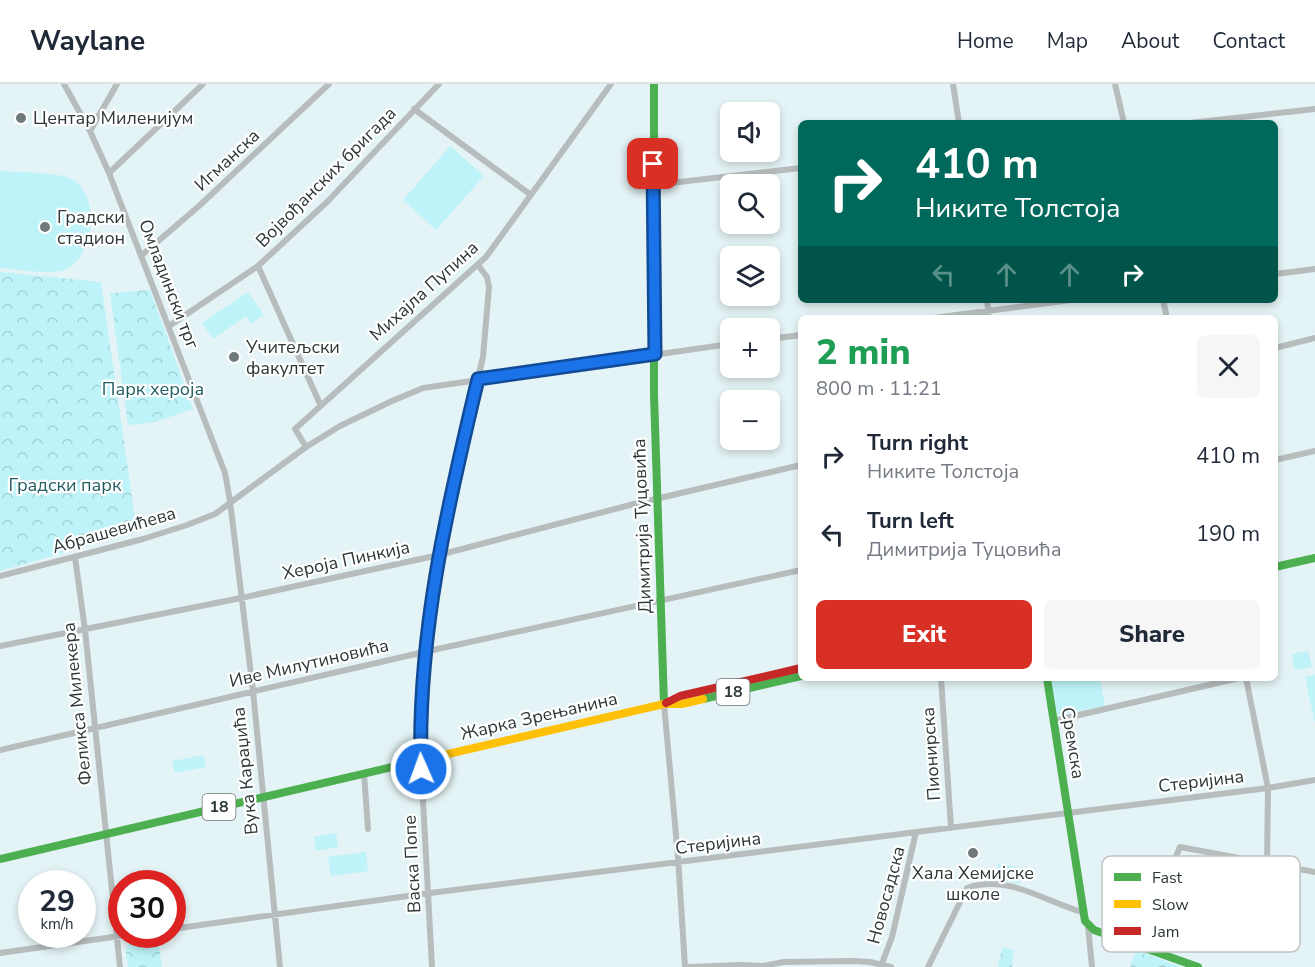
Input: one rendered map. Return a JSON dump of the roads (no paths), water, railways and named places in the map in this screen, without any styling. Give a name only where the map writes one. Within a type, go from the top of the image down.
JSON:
[{"type":"main road","name":"Димитрија Туцовића","points":[[654,84],[656,499],[664,704]]},
{"type":"main road","points":[[1278,566],[1315,558]]},
{"type":"main road","name":"Жарка Зрењанина","points":[[664,704],[680,696],[798,669]]},
{"type":"main road","name":"Жарка Зрењанина","points":[[0,859],[664,704],[682,704],[798,677]]},
{"type":"main road","name":"Сремска","points":[[1047,681],[1082,912],[1088,926]]},
{"type":"main road","points":[[1088,926],[1102,931]]},
{"type":"main road","points":[[1157,952],[1198,967]]},
{"type":"street","name":"Омладински трг","points":[[64,84],[90,131],[142,255],[225,473],[231,501]]},
{"type":"street","points":[[90,131],[117,84]]},
{"type":"street","points":[[109,173],[203,84]]},
{"type":"street","name":"Игманска","points":[[142,255],[199,206],[329,84]]},
{"type":"street","name":"Војвођанских бригада","points":[[169,327],[258,266],[327,202],[439,84]]},
{"type":"street","name":"Михајла Пупина","points":[[306,447],[295,429],[320,404],[478,265],[501,237],[611,84]]},
{"type":"street","points":[[953,84],[959,120]]},
{"type":"street","points":[[1115,84],[1123,120]]},
{"type":"street","name":"Војвођанских бригада","points":[[414,109],[531,195]]},
{"type":"street","points":[[1217,120],[1315,109]]},
{"type":"street","points":[[653,185],[798,168]]},
{"type":"street","name":"Васка Попе","points":[[432,967],[421,760],[424,652],[444,522],[483,357],[489,287],[487,277],[478,265]]},
{"type":"street","points":[[258,266],[320,404]]},
{"type":"street","points":[[1278,274],[1315,269]]},
{"type":"street","points":[[989,314],[1053,303]]},
{"type":"street","points":[[780,338],[798,335]]},
{"type":"street","points":[[1278,347],[1315,338]]},
{"type":"street","name":"Абрашевићева","points":[[0,576],[188,525],[215,514],[306,447],[340,426],[412,392],[436,385],[720,345]]},
{"type":"street","points":[[1278,459],[1315,451]]},
{"type":"street","name":"Хероја Пинкија","points":[[0,646],[241,598],[439,555],[656,499],[798,466]]},
{"type":"street","name":"Вука Караџића","points":[[231,501],[253,692],[280,967]]},
{"type":"street","name":"Феликса Милекера","points":[[75,557],[110,870]]},
{"type":"street","name":"Иве Милутиновића","points":[[0,750],[424,652],[798,571]]},
{"type":"street","name":"Пионирска","points":[[941,681],[951,828]]},
{"type":"street","points":[[1053,721],[1226,681]]},
{"type":"street","points":[[1247,681],[1268,788]]},
{"type":"street","name":"Димитрија Туцовића","points":[[664,704],[687,967]]},
{"type":"street","points":[[364,773],[369,829]]},
{"type":"street","name":"Стеријина","points":[[186,927],[429,894],[1268,788],[1315,780]]},
{"type":"street","name":"Стеријина","points":[[1267,856],[1268,788]]},
{"type":"street","name":"Новосадска","points":[[881,966],[892,938],[916,832]]},
{"type":"street","points":[[1176,856],[1180,847],[1229,856]]},
{"type":"street","points":[[1300,869],[1315,872]]},
{"type":"street","points":[[928,967],[967,888],[978,884],[995,883],[1016,886],[1082,912]]},
{"type":"street","points":[[1088,926],[1092,967]]},
{"type":"street","points":[[0,953],[108,938]]},
{"type":"street","name":"Феликса Милекера","points":[[118,948],[120,967]]},
{"type":"street","points":[[687,967],[763,967],[769,963],[784,962],[853,961],[891,967]]},
{"type":"place","name":"Центар Миленијум","points":[[21,118]]},
{"type":"place","name":"Градски стадион","points":[[45,227]]},
{"type":"place","name":"Учитељски факултет","points":[[234,357]]},
{"type":"place","name":"Хала Хемијске школе","points":[[973,853]]},
{"type":"park label","name":"Парк хероја","points":[[153,389]]},
{"type":"park label","name":"Градски парк","points":[[65,485]]}]
